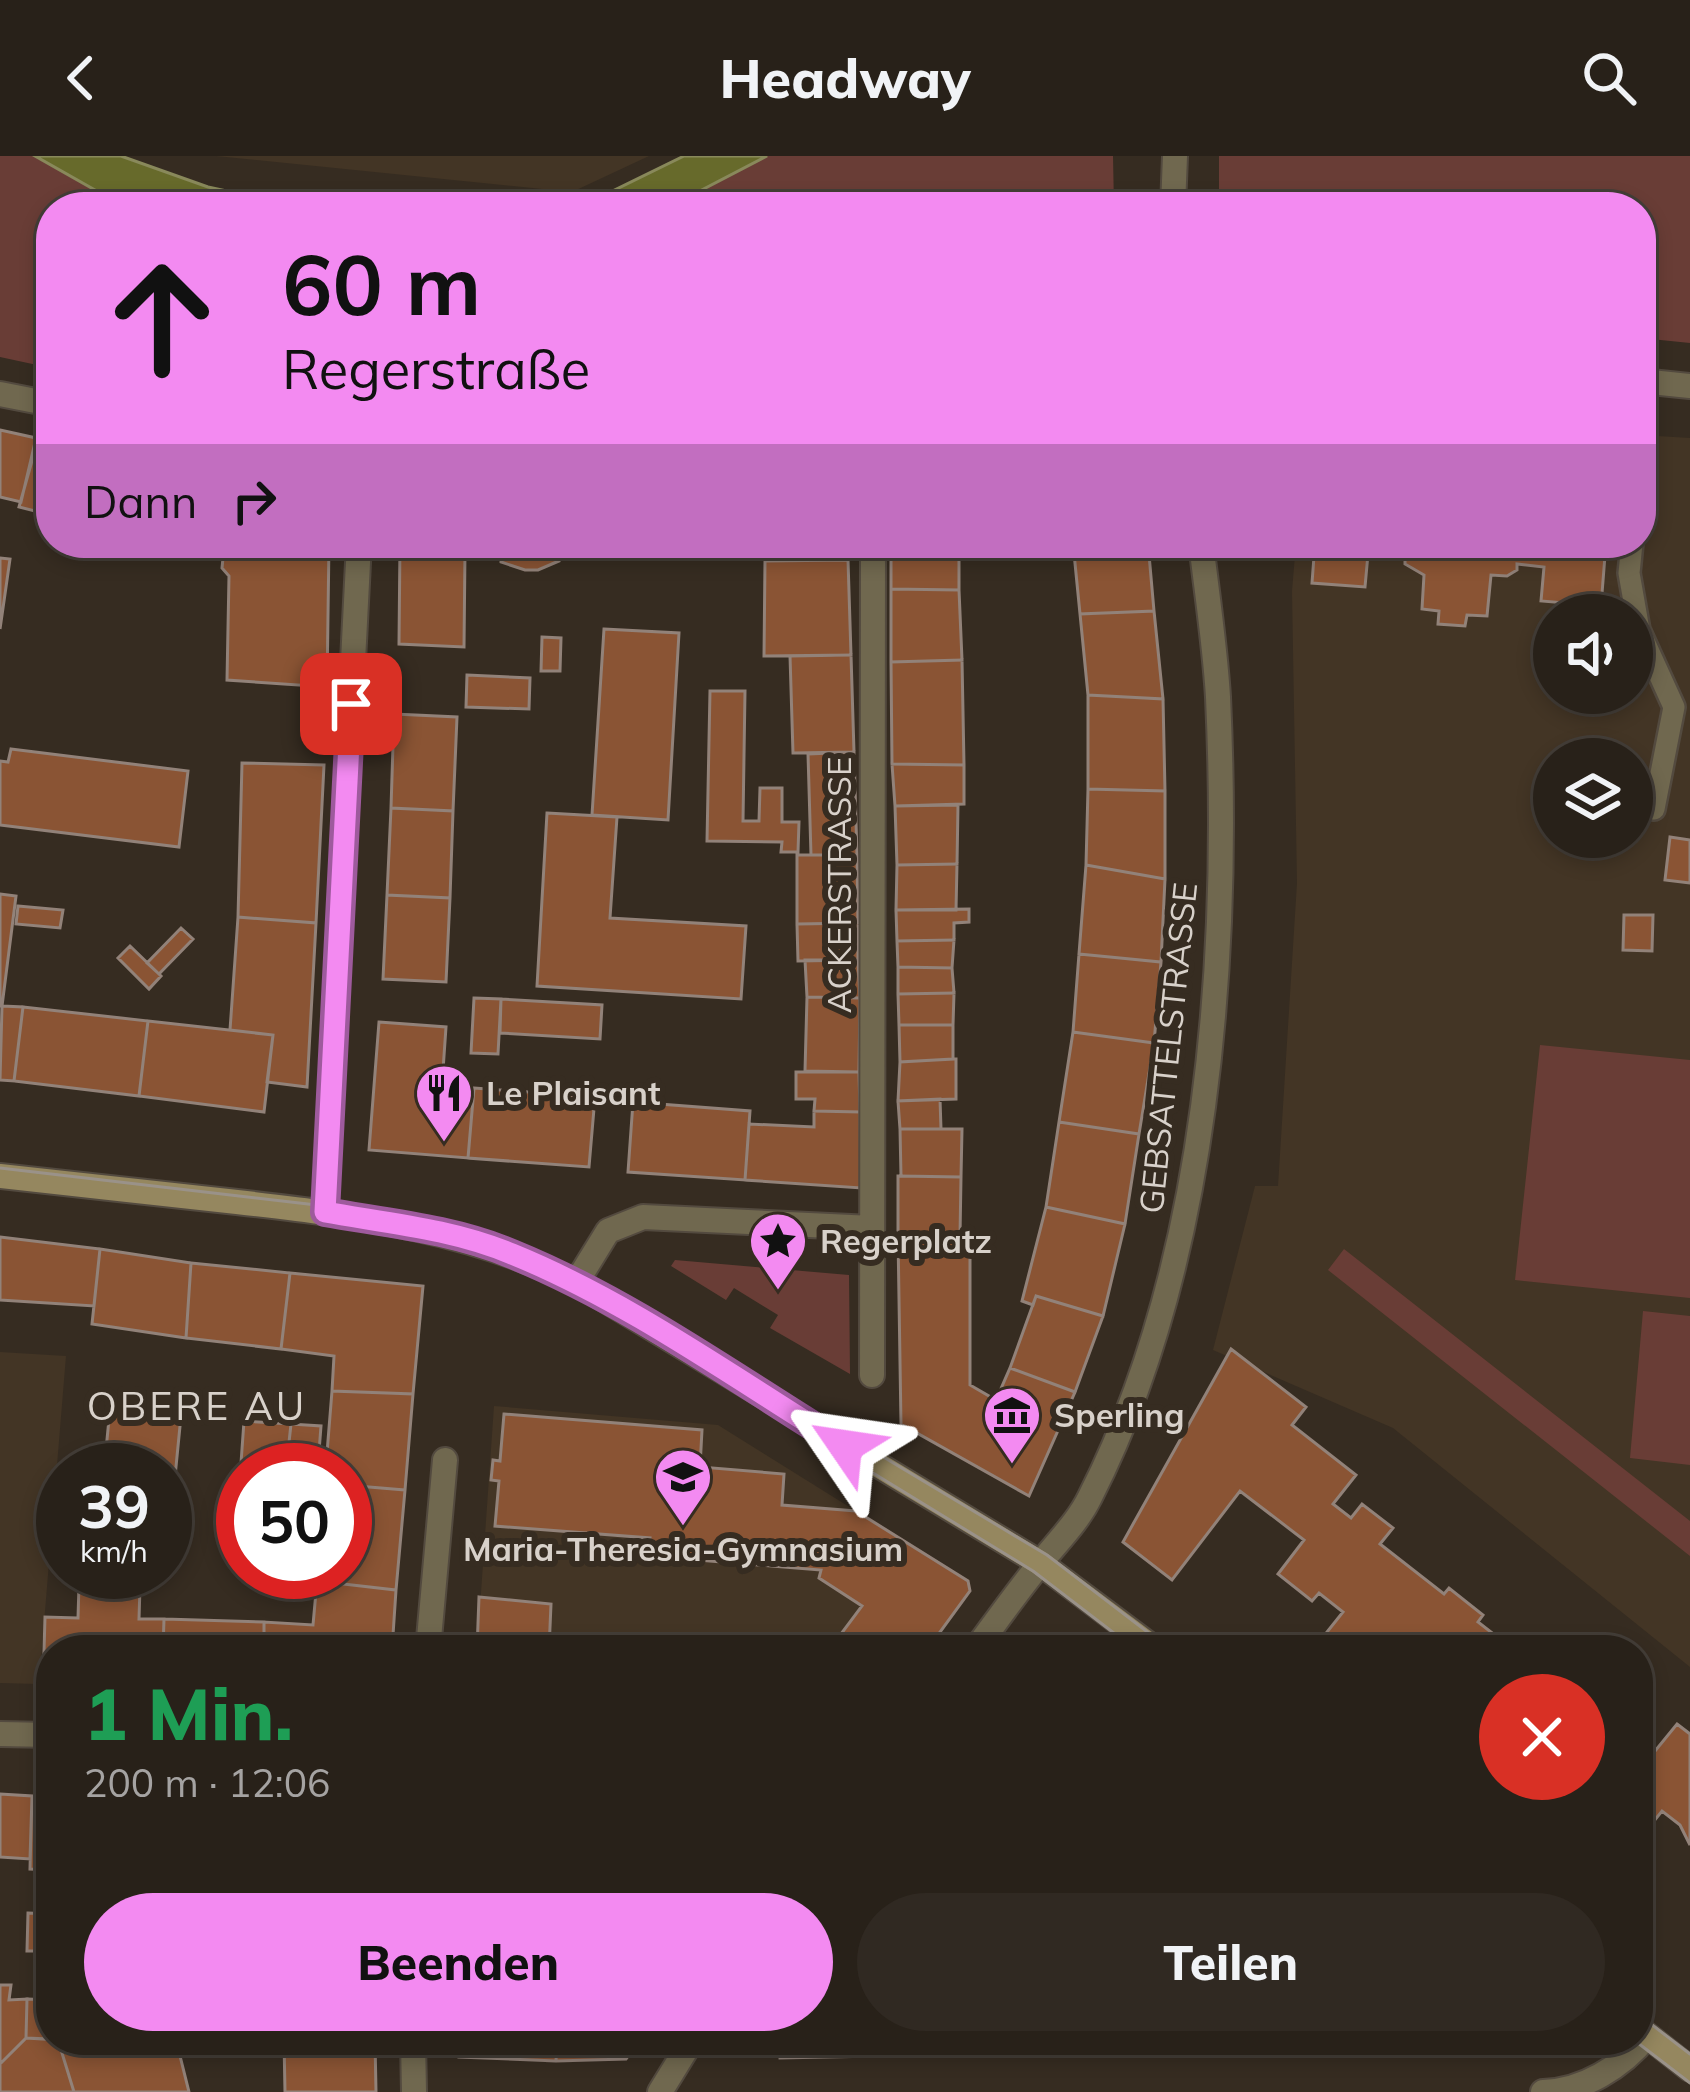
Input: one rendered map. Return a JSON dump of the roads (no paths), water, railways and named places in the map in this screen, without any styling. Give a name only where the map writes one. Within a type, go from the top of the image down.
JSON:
[{"type":"main road","points":[[0,1176],[325,1212],[459,1236],[510,1253],[577,1283],[1040,1563],[1136,1635]]},
{"type":"main road","points":[[1653,2040],[1690,2069]]},
{"type":"street","points":[[1174,192],[1175,156]]},
{"type":"street","points":[[1656,382],[1690,386]]},
{"type":"street","points":[[0,394],[36,401]]},
{"type":"street","points":[[325,1212],[358,558]]},
{"type":"street","name":"ACKERSTRASSE","points":[[872,1228],[873,558]]},
{"type":"street","name":"GEBSATTELSTRASSE","points":[[986,1635],[1087,1503],[1133,1399],[1172,1274],[1190,1188],[1218,932],[1222,837],[1217,692],[1203,558]]},
{"type":"street","points":[[577,1283],[608,1231],[643,1217],[872,1228],[872,1375]]},
{"type":"street","points":[[429,1635],[445,1460]]},
{"type":"street","points":[[0,1734],[36,1735]]},
{"type":"street","points":[[413,2055],[414,2092]]},
{"type":"street","points":[[660,2092],[683,2055]]},
{"type":"street","points":[[1543,2092],[1560,2092],[1610,2071],[1624,2055]]},
{"type":"lane","points":[[1630,558],[1640,630],[1674,707],[1654,809]]},
{"type":"tram line","points":[[0,1168],[394,1214],[462,1228],[581,1276],[1047,1555],[1151,1635]]},
{"type":"tram line","points":[[713,1375],[1033,1571],[1116,1635]]},
{"type":"tram line","points":[[1653,2026],[1690,2054]]},
{"type":"tram line","points":[[1653,2055],[1690,2083]]},
{"type":"place","name":"Le Plaisant","points":[[444,1144]]},
{"type":"place","name":"Regerplatz","points":[[778,1292]]},
{"type":"place","name":"Sperling","points":[[1012,1466]]},
{"type":"place","name":"Maria-Theresia-Gymnasium","points":[[683,1528]]},
{"type":"district","name":"OBERE AU","points":[[197,1406]]}]
